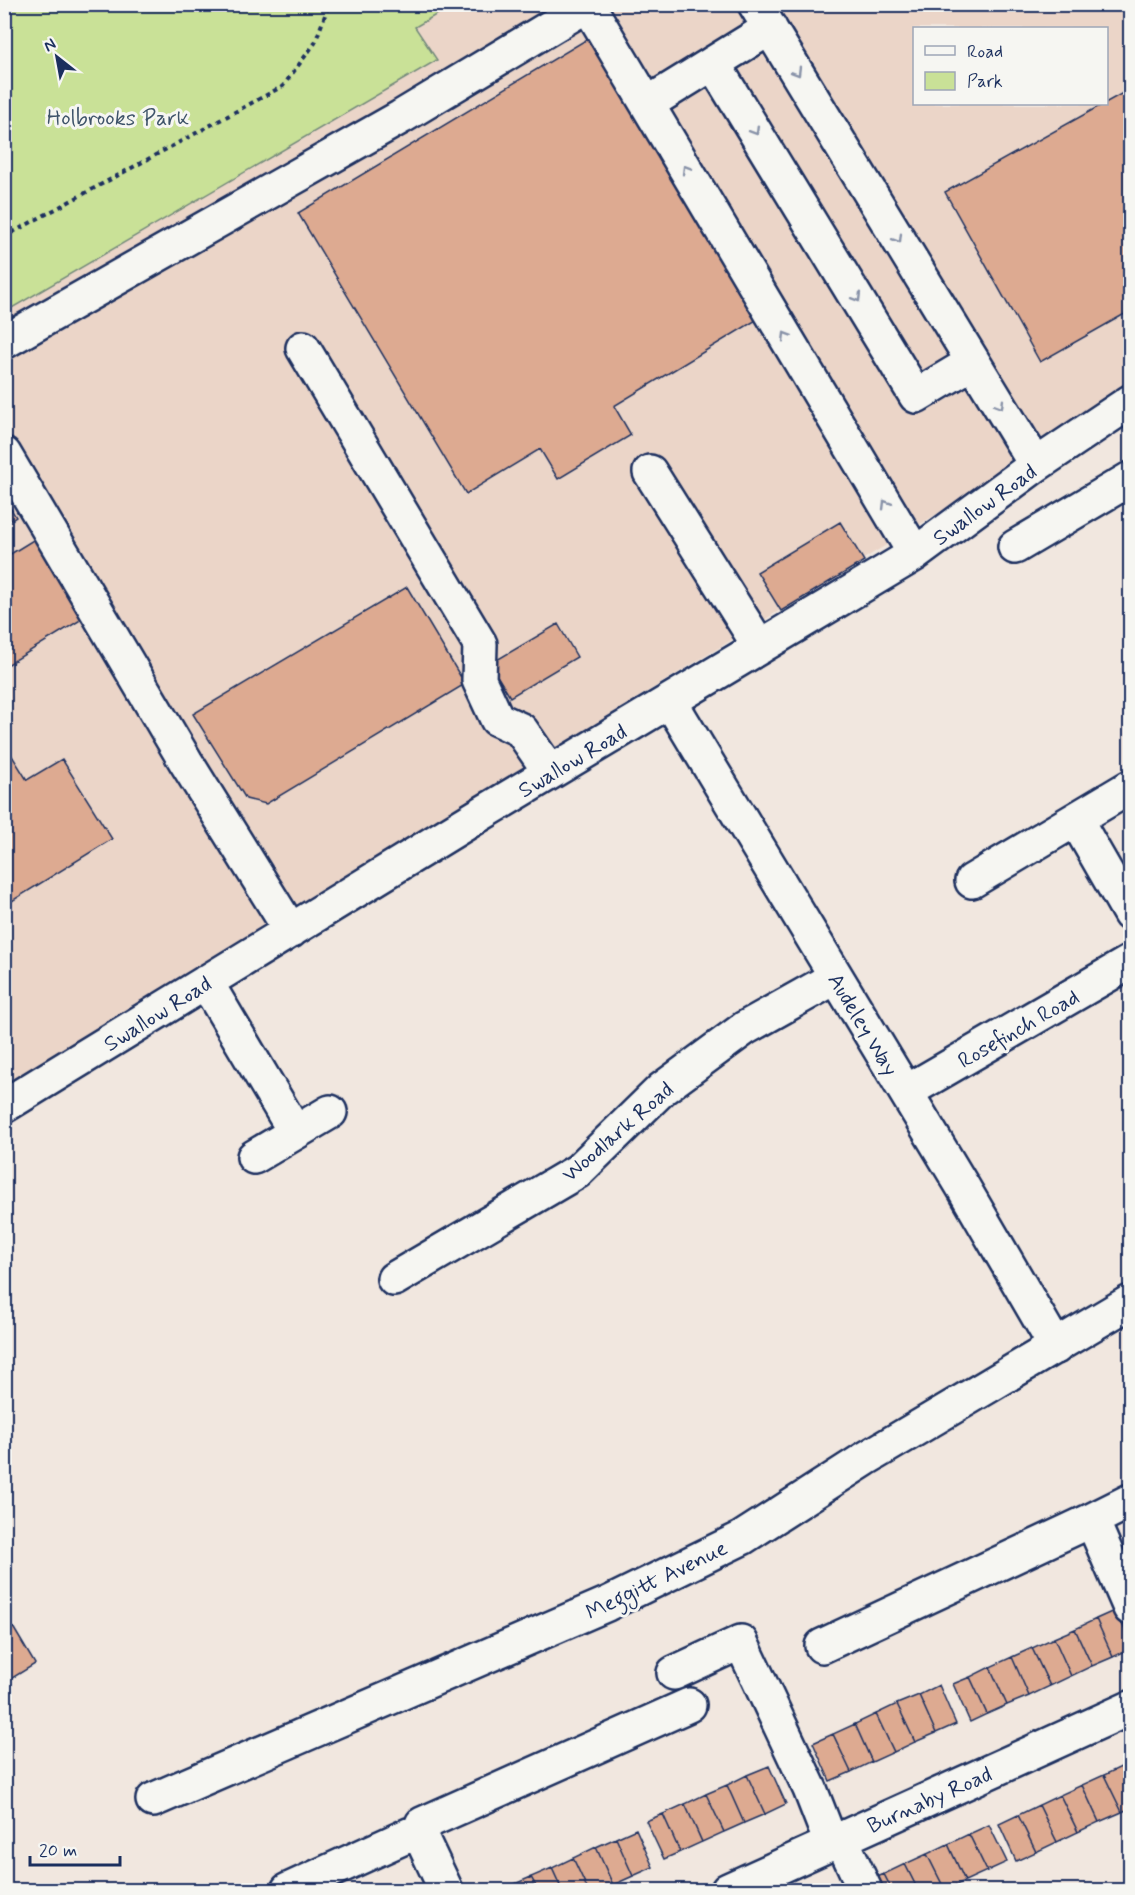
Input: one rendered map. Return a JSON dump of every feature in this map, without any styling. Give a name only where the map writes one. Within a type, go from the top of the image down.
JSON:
[{"type":"street","points":[[4,342],[401,117],[589,5],[915,554]]},
{"type":"street","points":[[647,104],[713,63],[762,16],[1036,465]]},
{"type":"street","points":[[713,63],[916,396],[973,362]]},
{"type":"street","points":[[303,348],[480,644],[479,680],[497,719],[521,730],[550,772]]},
{"type":"street","name":"Swallow Road","points":[[4,1106],[550,772],[915,554],[1036,465],[1131,402]]},
{"type":"street","points":[[4,454],[186,762],[291,931]]},
{"type":"street","points":[[650,472],[760,647]]},
{"type":"street","points":[[1016,547],[1131,479]]},
{"type":"street","name":"Audeley Way","points":[[670,701],[906,1092],[1056,1347]]},
{"type":"street","points":[[972,881],[1131,787]]},
{"type":"street","points":[[1076,820],[1131,914]]},
{"type":"street","name":"Rosefinch Road","points":[[906,1092],[1131,962]]},
{"type":"street","name":"Woodlark Road","points":[[394,1279],[578,1171],[671,1083],[745,1028],[836,977]]},
{"type":"street","points":[[206,982],[295,1132]]},
{"type":"street","points":[[254,1156],[330,1112]]},
{"type":"street","name":"Meggitt Avenue","points":[[153,1800],[607,1604],[742,1538],[865,1459],[1131,1302]]},
{"type":"street","points":[[822,1646],[1131,1501]]},
{"type":"street","points":[[1092,1520],[1131,1608]]},
{"type":"street","points":[[674,1673],[741,1642],[810,1789],[836,1841],[865,1890]]},
{"type":"street","points":[[446,1890],[422,1839],[422,1824],[689,1705]]},
{"type":"street","name":"Burnaby Road","points":[[728,1890],[1131,1708]]},
{"type":"street","points":[[288,1890],[403,1836],[411,1834],[422,1839]]},
{"type":"path","points":[[4,237],[283,86],[315,43],[329,4]]},
{"type":"shaded area","points":[[453,5],[1130,5],[1130,390],[1041,450],[5,1086],[5,312],[436,60],[415,27]]},
{"type":"green space","name":"Holbrooks Park","points":[[5,4],[453,5],[415,27],[437,60],[5,312]]},
{"type":"building","points":[[589,38],[758,319],[614,406],[631,435],[558,479],[540,449],[466,494],[298,213]]},
{"type":"building","points":[[1130,89],[1130,311],[1040,362],[945,192],[1101,105],[1108,105],[1108,101]]},
{"type":"building","points":[[4,498],[16,517],[4,525]]},
{"type":"building","points":[[840,522],[864,561],[781,611],[757,572]]},
{"type":"building","points":[[38,537],[87,616],[4,667],[4,558]]},
{"type":"building","points":[[407,587],[465,684],[266,804],[246,799],[193,714]]},
{"type":"building","points":[[558,624],[577,657],[510,697],[490,664]]},
{"type":"building","points":[[4,743],[27,780],[62,759],[112,839],[4,906]]},
{"type":"building","points":[[1116,1610],[1130,1642],[1130,1649],[1113,1657],[1096,1619]]},
{"type":"building","points":[[1096,1619],[1113,1657],[1092,1666],[1075,1629]]},
{"type":"building","points":[[13,1627],[35,1664],[4,1683],[4,1632]]},
{"type":"building","points":[[1075,1629],[1092,1666],[1071,1676],[1054,1638]]},
{"type":"building","points":[[1054,1638],[1071,1676],[1050,1686],[1032,1648]]},
{"type":"building","points":[[1032,1648],[1050,1686],[1029,1696],[1012,1657]]},
{"type":"building","points":[[1012,1657],[1029,1696],[1007,1705],[990,1667]]},
{"type":"building","points":[[990,1667],[1007,1705],[987,1714],[970,1677]]},
{"type":"building","points":[[970,1677],[987,1714],[970,1722],[953,1684]]},
{"type":"building","points":[[939,1685],[956,1724],[936,1733],[919,1695]]},
{"type":"building","points":[[919,1695],[936,1733],[915,1742],[897,1704]]},
{"type":"building","points":[[897,1704],[915,1742],[894,1752],[876,1714]]},
{"type":"building","points":[[876,1714],[894,1752],[872,1762],[855,1724]]},
{"type":"building","points":[[855,1724],[872,1762],[851,1772],[833,1734]]},
{"type":"building","points":[[833,1734],[851,1772],[830,1781],[813,1743]]},
{"type":"building","points":[[1125,1765],[1130,1777],[1130,1808],[1122,1812],[1104,1775]]},
{"type":"building","points":[[769,1766],[786,1804],[765,1814],[747,1775]]},
{"type":"building","points":[[747,1775],[765,1814],[744,1823],[727,1785]]},
{"type":"building","points":[[1104,1775],[1122,1812],[1099,1822],[1082,1785]]},
{"type":"building","points":[[727,1785],[744,1823],[724,1832],[706,1794]]},
{"type":"building","points":[[1082,1785],[1099,1822],[1078,1832],[1060,1795]]},
{"type":"building","points":[[706,1794],[724,1832],[702,1842],[685,1804]]},
{"type":"building","points":[[1060,1795],[1078,1832],[1057,1842],[1039,1805]]},
{"type":"building","points":[[685,1804],[702,1842],[680,1852],[663,1814]]},
{"type":"building","points":[[1039,1805],[1057,1842],[1036,1852],[1018,1815]]},
{"type":"building","points":[[663,1814],[680,1852],[664,1859],[646,1821]]},
{"type":"building","points":[[1018,1815],[1036,1852],[1016,1861],[999,1824]]},
{"type":"building","points":[[989,1825],[1007,1862],[987,1871],[969,1834]]},
{"type":"building","points":[[636,1829],[653,1867],[633,1876],[616,1838]]},
{"type":"building","points":[[969,1834],[987,1871],[965,1881],[948,1844]]},
{"type":"building","points":[[616,1838],[633,1876],[613,1885],[596,1847]]},
{"type":"building","points":[[948,1844],[965,1881],[945,1890],[927,1854]]},
{"type":"building","points":[[596,1847],[613,1885],[602,1890],[588,1890],[573,1858]]},
{"type":"building","points":[[927,1854],[945,1890],[918,1890],[905,1864]]},
{"type":"building","points":[[573,1858],[588,1890],[562,1890],[552,1868]]},
{"type":"building","points":[[905,1864],[918,1890],[892,1890],[884,1874]]},
{"type":"building","points":[[552,1868],[562,1890],[538,1890],[531,1877]]},
{"type":"building","points":[[884,1874],[892,1890],[870,1890],[866,1882]]},
{"type":"building","points":[[531,1877],[538,1890],[511,1890],[510,1886]]}]
